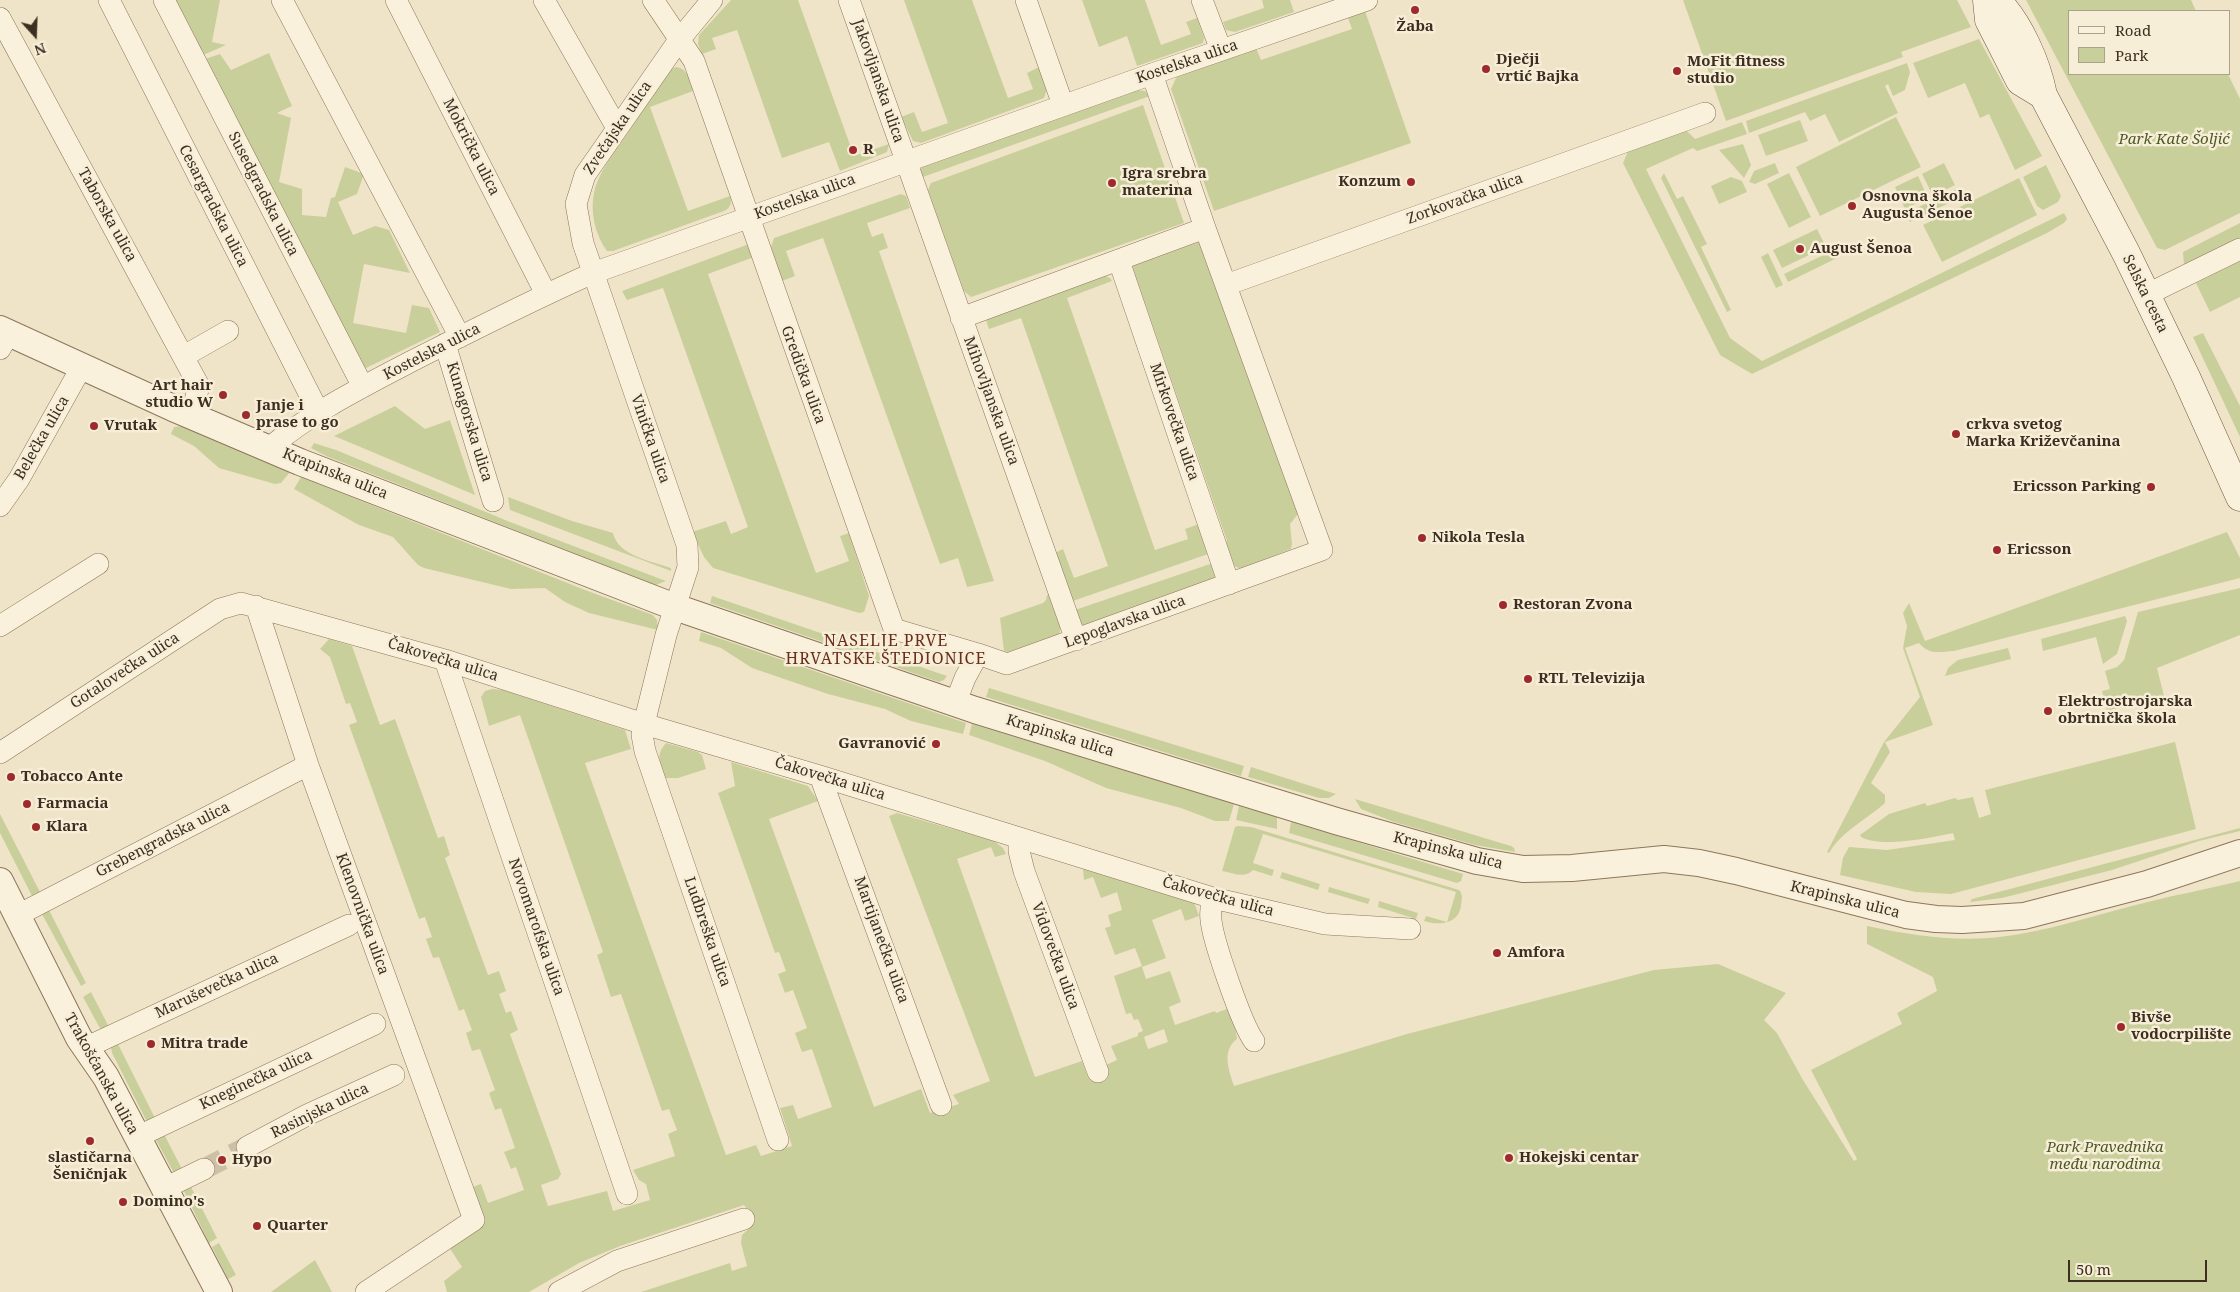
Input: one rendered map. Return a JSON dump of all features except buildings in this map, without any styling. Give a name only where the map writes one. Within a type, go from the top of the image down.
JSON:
[{"type":"main road","points":[[1987,0],[1988,20],[2020,81],[2042,95]]},
{"type":"main road","name":"Selska cesta","points":[[1996,0],[2008,12],[2039,73],[2042,95],[2146,295],[2240,497]]},
{"type":"street","name":"Cesargradska ulica","points":[[109,0],[318,411]]},
{"type":"street","name":"Susedgradska ulica","points":[[164,0],[363,387]]},
{"type":"street","points":[[282,0],[453,341]]},
{"type":"street","name":"Mokrička ulica","points":[[396,0],[546,294]]},
{"type":"street","points":[[544,0],[617,128]]},
{"type":"street","name":"Gredička ulica","points":[[653,0],[694,61],[894,629],[978,654]]},
{"type":"street","name":"Zvečajska ulica","points":[[593,273],[583,243],[576,204],[585,175],[679,40],[712,0]]},
{"type":"street","name":"Jakovljanska ulica","points":[[849,0],[906,161]]},
{"type":"street","points":[[1026,0],[1063,106]]},
{"type":"street","points":[[1202,0],[1221,50]]},
{"type":"street","name":"Kostelska ulica","points":[[269,448],[318,411],[546,294],[593,273],[1152,74],[1367,0]]},
{"type":"street","name":"Taborska ulica","points":[[0,18],[199,386],[191,415]]},
{"type":"street","points":[[1152,74],[1226,285]]},
{"type":"street","name":"Zorkovačka ulica","points":[[1226,285],[1705,113]]},
{"type":"street","name":"Mihovljanska ulica","points":[[906,161],[1076,640]]},
{"type":"street","points":[[961,318],[1206,228]]},
{"type":"street","points":[[2146,295],[2240,249]]},
{"type":"street","name":"Mirkovečka ulica","points":[[1119,261],[1229,584]]},
{"type":"street","name":"Vinička ulica","points":[[593,273],[687,545],[688,566],[675,607]]},
{"type":"street","name":"Lepoglavska ulica","points":[[978,654],[1007,664],[1322,550],[1226,285]]},
{"type":"street","points":[[184,356],[228,331]]},
{"type":"street","name":"Krapinska ulica","points":[[3,337],[269,448],[675,607],[955,704],[1336,821],[1477,862],[1522,869],[1572,868],[1664,859],[1699,863],[1866,906],[1936,919],[1992,920],[2024,916],[2147,884],[2240,853]]},
{"type":"street","name":"Kunagorska ulica","points":[[453,341],[493,501]]},
{"type":"street","name":"Belečka ulica","points":[[0,506],[19,479],[81,368]]},
{"type":"street","points":[[0,626],[98,564]]},
{"type":"street","name":"Gotalovečka ulica","points":[[0,753],[220,609],[241,603],[256,606]]},
{"type":"street","name":"Čakovečka ulica","points":[[256,606],[445,660],[644,724],[820,776],[1213,898],[1325,924],[1410,929]]},
{"type":"street","name":"Klenovnička ulica","points":[[256,606],[308,765],[474,1220],[366,1292]]},
{"type":"street","points":[[644,724],[675,607]]},
{"type":"street","points":[[955,704],[965,678],[978,654]]},
{"type":"street","name":"Novomarofska ulica","points":[[445,660],[627,1194]]},
{"type":"street","name":"Ludbreška ulica","points":[[644,724],[642,735],[645,751],[778,1140]]},
{"type":"street","name":"Grebengradska ulica","points":[[18,915],[308,765]]},
{"type":"street","name":"Martijanečka ulica","points":[[820,776],[941,1106]]},
{"type":"street","name":"Vidovečka ulica","points":[[1019,838],[1019,851],[1024,871],[1098,1072]]},
{"type":"street","name":"Trakošćanska ulica","points":[[0,881],[86,1048],[106,1077],[163,1189],[219,1292]]},
{"type":"street","points":[[1213,898],[1210,908],[1213,931],[1231,986],[1254,1041]]},
{"type":"street","name":"Maruševečka ulica","points":[[86,1048],[349,925]]},
{"type":"street","name":"Kneginečka ulica","points":[[137,1137],[375,1024]]},
{"type":"street","name":"Rasinjska ulica","points":[[247,1147],[307,1115],[394,1075]]},
{"type":"street","points":[[163,1189],[204,1169]]},
{"type":"street","points":[[559,1292],[617,1261],[744,1219]]},
{"type":"green space","points":[[172,0],[220,0],[212,42],[226,45],[201,56]]},
{"type":"green space","points":[[731,0],[798,0],[854,156],[889,144],[887,152],[840,171],[829,142],[782,158],[737,30],[712,38],[716,49],[702,54],[698,44],[699,35]]},
{"type":"green space","points":[[904,0],[972,0],[1008,98],[1033,89],[1027,73],[1039,67],[1047,89],[1044,98],[921,143],[913,141],[901,117],[914,112],[922,132],[948,123]]},
{"type":"green space","points":[[1082,0],[1145,0],[1161,45],[1191,34],[1186,22],[1197,18],[1204,38],[1203,43],[1137,66],[1127,36],[1099,47]]},
{"type":"green space","points":[[1262,0],[1290,0],[1294,12],[1235,32],[1226,30],[1223,22],[1264,8]]},
{"type":"green space","points":[[1683,0],[1957,0],[1971,27],[1901,52],[1903,57],[1726,121]]},
{"type":"green space","name":"Park Kate Šoljić","points":[[2026,0],[2191,0],[2196,10],[2068,10],[2068,75],[2228,75],[2240,99],[2240,213],[2165,250],[2157,248]]},
{"type":"green space","points":[[1365,11],[1411,143],[1214,211],[1171,89],[1177,76],[1256,48],[1261,60],[1352,29],[1348,18]]},
{"type":"green space","points":[[1979,39],[2042,156],[2015,170],[1989,114],[1980,118],[1965,83],[1928,98],[1913,63]]},
{"type":"green space","points":[[269,53],[292,106],[277,113],[291,118],[279,182],[302,189],[302,215],[326,217],[331,198],[335,197],[345,167],[364,174],[357,194],[338,202],[353,235],[375,226],[389,230],[410,273],[364,264],[353,323],[406,333],[412,305],[429,308],[440,332],[364,369],[202,60],[220,54],[231,70]]},
{"type":"green space","points":[[1907,63],[1910,72],[1905,90],[1893,96],[1888,84],[1885,86],[1898,113],[1839,142],[1825,114],[1810,121],[1805,112],[1749,133],[1746,121]]},
{"type":"green space","points":[[676,67],[686,72],[693,91],[650,107],[688,211],[730,196],[730,205],[724,211],[613,251],[607,251],[599,238],[593,215],[594,193],[600,175],[667,71]]},
{"type":"green space","points":[[1137,90],[1145,91],[1150,96],[920,178],[919,170],[925,165]]},
{"type":"green space","points":[[1143,105],[1184,223],[971,297],[964,291],[928,190],[931,183]]},
{"type":"green space","points":[[1896,117],[1921,167],[1820,216],[1796,167]]},
{"type":"green space","points":[[1800,120],[1808,141],[1766,156],[1758,135]]},
{"type":"green space","points":[[1742,122],[1747,134],[1697,151],[1693,148],[1646,169],[1730,338],[1762,361],[2064,213],[2067,219],[2064,223],[2047,233],[1752,374],[1720,355],[1623,163],[1629,149],[1684,128],[1695,139]]},
{"type":"green space","points":[[1743,144],[1751,165],[1744,178],[1719,150]]},
{"type":"green space","points":[[1775,163],[1779,173],[1755,184],[1749,182],[1754,171]]},
{"type":"green space","points":[[1944,163],[1955,185],[1933,196],[1922,174]]},
{"type":"green space","points":[[2046,165],[2061,196],[2058,202],[2043,210],[2037,206],[2023,177]]},
{"type":"green space","points":[[1664,173],[1677,199],[1683,196],[1707,244],[1701,247],[1731,310],[1727,312],[1661,178]]},
{"type":"green space","points":[[1789,173],[1811,217],[1789,228],[1767,184]]},
{"type":"green space","points":[[1918,176],[1928,198],[1905,209],[1895,187]]},
{"type":"green space","points":[[1731,177],[1742,181],[1747,192],[1719,204],[1711,186]]},
{"type":"green space","points":[[2019,178],[2037,215],[1942,262],[1923,225]]},
{"type":"green space","points":[[1957,189],[1961,197],[1910,222],[1906,213]]},
{"type":"green space","points":[[901,194],[906,196],[910,208],[867,223],[872,237],[883,233],[888,248],[879,251],[994,581],[967,587],[958,558],[940,564],[823,238],[786,251],[795,276],[782,281],[771,247],[774,238]]},
{"type":"green space","points":[[2240,223],[2240,239],[2184,266],[2183,252]]},
{"type":"green space","points":[[1817,229],[1826,247],[1782,268],[1773,250]]},
{"type":"green space","points":[[1199,242],[1298,514],[1290,524],[1291,549],[1241,569],[1234,566],[1225,542],[1227,541],[1132,266]]},
{"type":"green space","points":[[749,244],[754,257],[708,274],[816,573],[849,561],[840,536],[849,533],[869,596],[864,612],[859,613],[713,568],[704,557],[692,532],[726,521],[731,534],[748,527],[663,288],[627,300],[622,291]]},
{"type":"green space","points":[[1834,250],[1837,258],[1788,282],[1784,274]]},
{"type":"green space","points":[[1768,253],[1783,285],[1776,288],[1761,257]]},
{"type":"green space","points":[[2240,261],[2240,297],[2210,312],[2196,283]]},
{"type":"green space","points":[[1103,275],[1112,281],[1067,298],[1155,550],[1188,539],[1185,529],[1199,524],[1208,554],[1070,602],[1055,553],[1063,549],[1074,578],[1108,566],[1021,318],[989,329],[985,317]]},
{"type":"green space","points":[[2203,333],[2240,406],[2240,437],[2193,337]]},
{"type":"green space","points":[[395,406],[425,429],[450,420],[475,495],[334,436]]},
{"type":"green space","points":[[182,426],[290,472],[281,483],[275,484],[219,468],[194,446],[171,434],[174,427]]},
{"type":"green space","points":[[314,443],[336,450],[510,522],[666,581],[656,585],[326,456],[311,448]]},
{"type":"green space","points":[[301,477],[585,590],[653,615],[657,620],[658,630],[589,613],[565,602],[545,588],[511,589],[424,568],[418,565],[393,537],[359,525],[294,489]]},
{"type":"green space","points":[[508,497],[572,521],[613,533],[616,541],[629,552],[671,568],[671,571],[510,510]]},
{"type":"green space","points":[[2227,532],[2240,558],[2240,578],[1954,651],[1931,651],[1919,643],[1905,648],[1933,725],[1885,742],[1890,752],[1871,783],[1885,795],[1885,803],[1847,832],[1829,853],[1827,852],[1884,742],[1920,697],[1903,648],[1907,626],[1903,613],[1909,603],[1925,641]]},
{"type":"green space","points":[[1216,562],[1216,577],[1212,580],[1086,626],[1080,625],[1072,611]]},
{"type":"green space","points":[[2240,588],[2240,635],[2157,668],[2164,696],[2107,711],[2102,691],[2110,689],[2105,671],[2117,667],[2124,660],[2138,612]]},
{"type":"green space","points":[[1050,594],[1061,626],[1059,635],[1008,652],[1004,651],[1000,618],[1043,603],[1047,595]]},
{"type":"green space","points":[[712,596],[947,676],[939,682],[710,603]]},
{"type":"green space","points":[[2125,616],[2127,621],[2117,654],[2103,664],[2096,637],[2043,651],[2041,639]]},
{"type":"green space","points":[[701,632],[966,723],[963,734],[911,721],[885,709],[828,694],[752,668],[721,648],[699,641]]},
{"type":"green space","name":"Park Pravednika među narodima","points":[[329,639],[352,646],[380,725],[395,719],[438,838],[444,836],[450,855],[445,858],[488,975],[499,971],[506,991],[499,994],[506,1013],[511,1011],[518,1030],[510,1034],[561,1174],[558,1179],[541,1185],[548,1206],[607,1191],[613,1211],[650,1200],[646,1184],[639,1180],[633,1170],[675,1156],[668,1134],[677,1130],[669,1109],[662,1111],[621,994],[611,997],[597,955],[603,952],[520,715],[489,726],[481,697],[485,691],[492,689],[503,690],[625,730],[631,749],[585,763],[726,1155],[756,1145],[761,1156],[792,1146],[780,1108],[793,1105],[798,1119],[832,1107],[812,1049],[802,1052],[795,1033],[807,1028],[793,990],[785,993],[778,974],[786,971],[779,952],[775,953],[718,793],[735,786],[731,762],[808,786],[818,801],[769,819],[874,1107],[921,1089],[930,1113],[959,1104],[953,1095],[990,1081],[889,816],[897,813],[994,841],[1003,848],[1006,854],[995,857],[991,847],[957,859],[1035,1077],[1082,1061],[1088,1077],[1106,1070],[1106,1065],[1117,1060],[1111,1046],[1138,1036],[1138,1033],[1143,1031],[1138,1019],[1134,1020],[1131,1013],[1126,1014],[1114,976],[1142,966],[1135,948],[1115,955],[1105,928],[1111,926],[1108,915],[1122,910],[1117,892],[1101,898],[1093,877],[1084,880],[1083,869],[1194,902],[1199,916],[1185,921],[1181,909],[1152,920],[1166,958],[1142,967],[1146,979],[1170,971],[1181,1002],[1169,1007],[1175,1025],[1232,1007],[1237,1039],[1229,1049],[1228,1061],[1234,1086],[1407,1034],[1654,970],[1718,964],[1786,993],[1764,1020],[1777,1033],[1803,1080],[1854,1161],[1857,1159],[1811,1070],[1902,1024],[1897,1013],[1937,991],[1933,977],[1867,944],[1867,926],[1949,938],[1966,939],[2016,935],[2050,928],[2146,902],[2240,881],[2240,1292],[641,1292],[730,1263],[732,1271],[747,1266],[741,1243],[742,1235],[752,1226],[744,1205],[620,1246],[579,1263],[529,1292],[447,1292],[444,1281],[462,1267],[449,1247],[475,1225],[470,1188],[481,1184],[488,1203],[524,1190],[516,1167],[511,1169],[504,1152],[515,1148],[501,1108],[495,1110],[489,1093],[495,1090],[480,1049],[472,1051],[466,1033],[472,1030],[464,1009],[459,1011],[439,957],[433,958],[426,939],[432,937],[425,917],[419,919],[349,725],[357,722],[350,703],[346,704],[330,657],[320,649]],"holes":[[[1164,1029],[1168,1042],[1148,1049],[1144,1037]]]},
{"type":"green space","points":[[2008,648],[2011,659],[1945,676],[1948,668],[1958,660]]},
{"type":"green space","points":[[989,688],[1244,766],[1241,776],[986,697]]},
{"type":"green space","points":[[972,724],[1234,804],[1229,821],[1215,821],[1181,808],[1106,788],[1045,761],[969,735]]},
{"type":"green space","points":[[2175,742],[2196,829],[1951,894],[1916,892],[1840,875],[1843,858],[1849,847],[1887,850],[1955,840],[1953,833],[1893,842],[1880,842],[1861,837],[1860,835],[1889,814],[1925,803],[1927,806],[1955,798],[1958,800],[1973,797],[1979,818],[1991,814],[1985,790]]},
{"type":"green space","points":[[666,743],[698,752],[702,755],[706,769],[678,778],[664,778],[659,756]]},
{"type":"green space","points":[[1251,767],[1336,794],[1329,798],[1319,798],[1248,777]]},
{"type":"green space","points":[[1355,799],[1511,846],[1515,852],[1475,845],[1394,822],[1361,809]]},
{"type":"green space","points":[[1239,806],[1277,817],[1277,829],[1236,820]]},
{"type":"green space","points":[[0,814],[41,894],[32,896],[0,833]]},
{"type":"green space","points":[[1291,822],[1463,874],[1461,881],[1457,883],[1289,833]]},
{"type":"green space","points":[[1235,827],[1251,827],[1459,890],[1462,897],[1459,911],[1453,920],[1448,922],[1430,923],[1424,921],[1426,916],[1447,922],[1456,892],[1263,834],[1253,863],[1274,870],[1272,876],[1253,870],[1243,875],[1222,871]]},
{"type":"green space","points":[[2240,828],[2240,831],[2199,841],[2112,870],[2002,898],[1970,902],[1972,899]]},
{"type":"green space","points":[[1282,872],[1320,884],[1318,890],[1280,878]]},
{"type":"green space","points":[[1329,887],[1370,899],[1368,904],[1328,892]]},
{"type":"green space","points":[[1379,901],[1418,913],[1416,919],[1378,907]]},
{"type":"green space","points":[[48,908],[86,983],[81,986],[42,914]]},
{"type":"green space","points":[[91,992],[110,1029],[102,1032],[83,997]]},
{"type":"green space","points":[[118,1044],[156,1120],[147,1122],[112,1053],[111,1048]]},
{"type":"green space","points":[[164,1134],[184,1173],[176,1177],[155,1138]]},
{"type":"green space","points":[[189,1183],[217,1238],[209,1243],[183,1189]]},
{"type":"green space","points":[[219,1243],[236,1275],[228,1279],[212,1247]]},
{"type":"green space","points":[[315,1260],[332,1292],[271,1292]]},
{"type":"tunnel","points":[[204,1169],[247,1147]]},
{"type":"place","name":"Žaba","points":[[1415,10]]},
{"type":"place","name":"Dječji vrtić Bajka","points":[[1486,69]]},
{"type":"place","name":"MoFit fitness studio","points":[[1677,71]]},
{"type":"place","name":"R","points":[[853,150]]},
{"type":"place","name":"Konzum","points":[[1411,182]]},
{"type":"place","name":"Igra srebra materina","points":[[1112,183]]},
{"type":"place","name":"Osnovna škola Augusta Šenoe","points":[[1852,206]]},
{"type":"place","name":"August Šenoa","points":[[1800,249]]},
{"type":"place","name":"Art hair studio W","points":[[223,395]]},
{"type":"place","name":"Janje i prase to go","points":[[246,415]]},
{"type":"place","name":"Vrutak","points":[[94,426]]},
{"type":"place","name":"crkva svetog Marka Križevčanina","points":[[1956,434]]},
{"type":"place","name":"Ericsson Parking","points":[[2151,487]]},
{"type":"place","name":"Nikola Tesla","points":[[1422,538]]},
{"type":"place","name":"Ericsson","points":[[1997,550]]},
{"type":"place","name":"Restoran Zvona","points":[[1503,605]]},
{"type":"place","name":"RTL Televizija","points":[[1528,679]]},
{"type":"place","name":"Elektrostrojarska obrtnička škola","points":[[2048,711]]},
{"type":"place","name":"Gavranović","points":[[936,744]]},
{"type":"place","name":"Tobacco Ante","points":[[11,777]]},
{"type":"place","name":"Farmacia","points":[[27,804]]},
{"type":"place","name":"Klara","points":[[36,827]]},
{"type":"place","name":"Amfora","points":[[1497,953]]},
{"type":"place","name":"Bivše vodocrpilište","points":[[2121,1027]]},
{"type":"place","name":"Mitra trade","points":[[151,1044]]},
{"type":"place","name":"slastičarna Šeničnjak","points":[[90,1141]]},
{"type":"place","name":"Hokejski centar","points":[[1509,1158]]},
{"type":"place","name":"Hypo","points":[[222,1160]]},
{"type":"place","name":"Domino's","points":[[123,1202]]},
{"type":"place","name":"Quarter","points":[[257,1226]]},
{"type":"district","name":"NASELJE PRVE HRVATSKE ŠTEDIONICE","points":[[886,650]]}]
